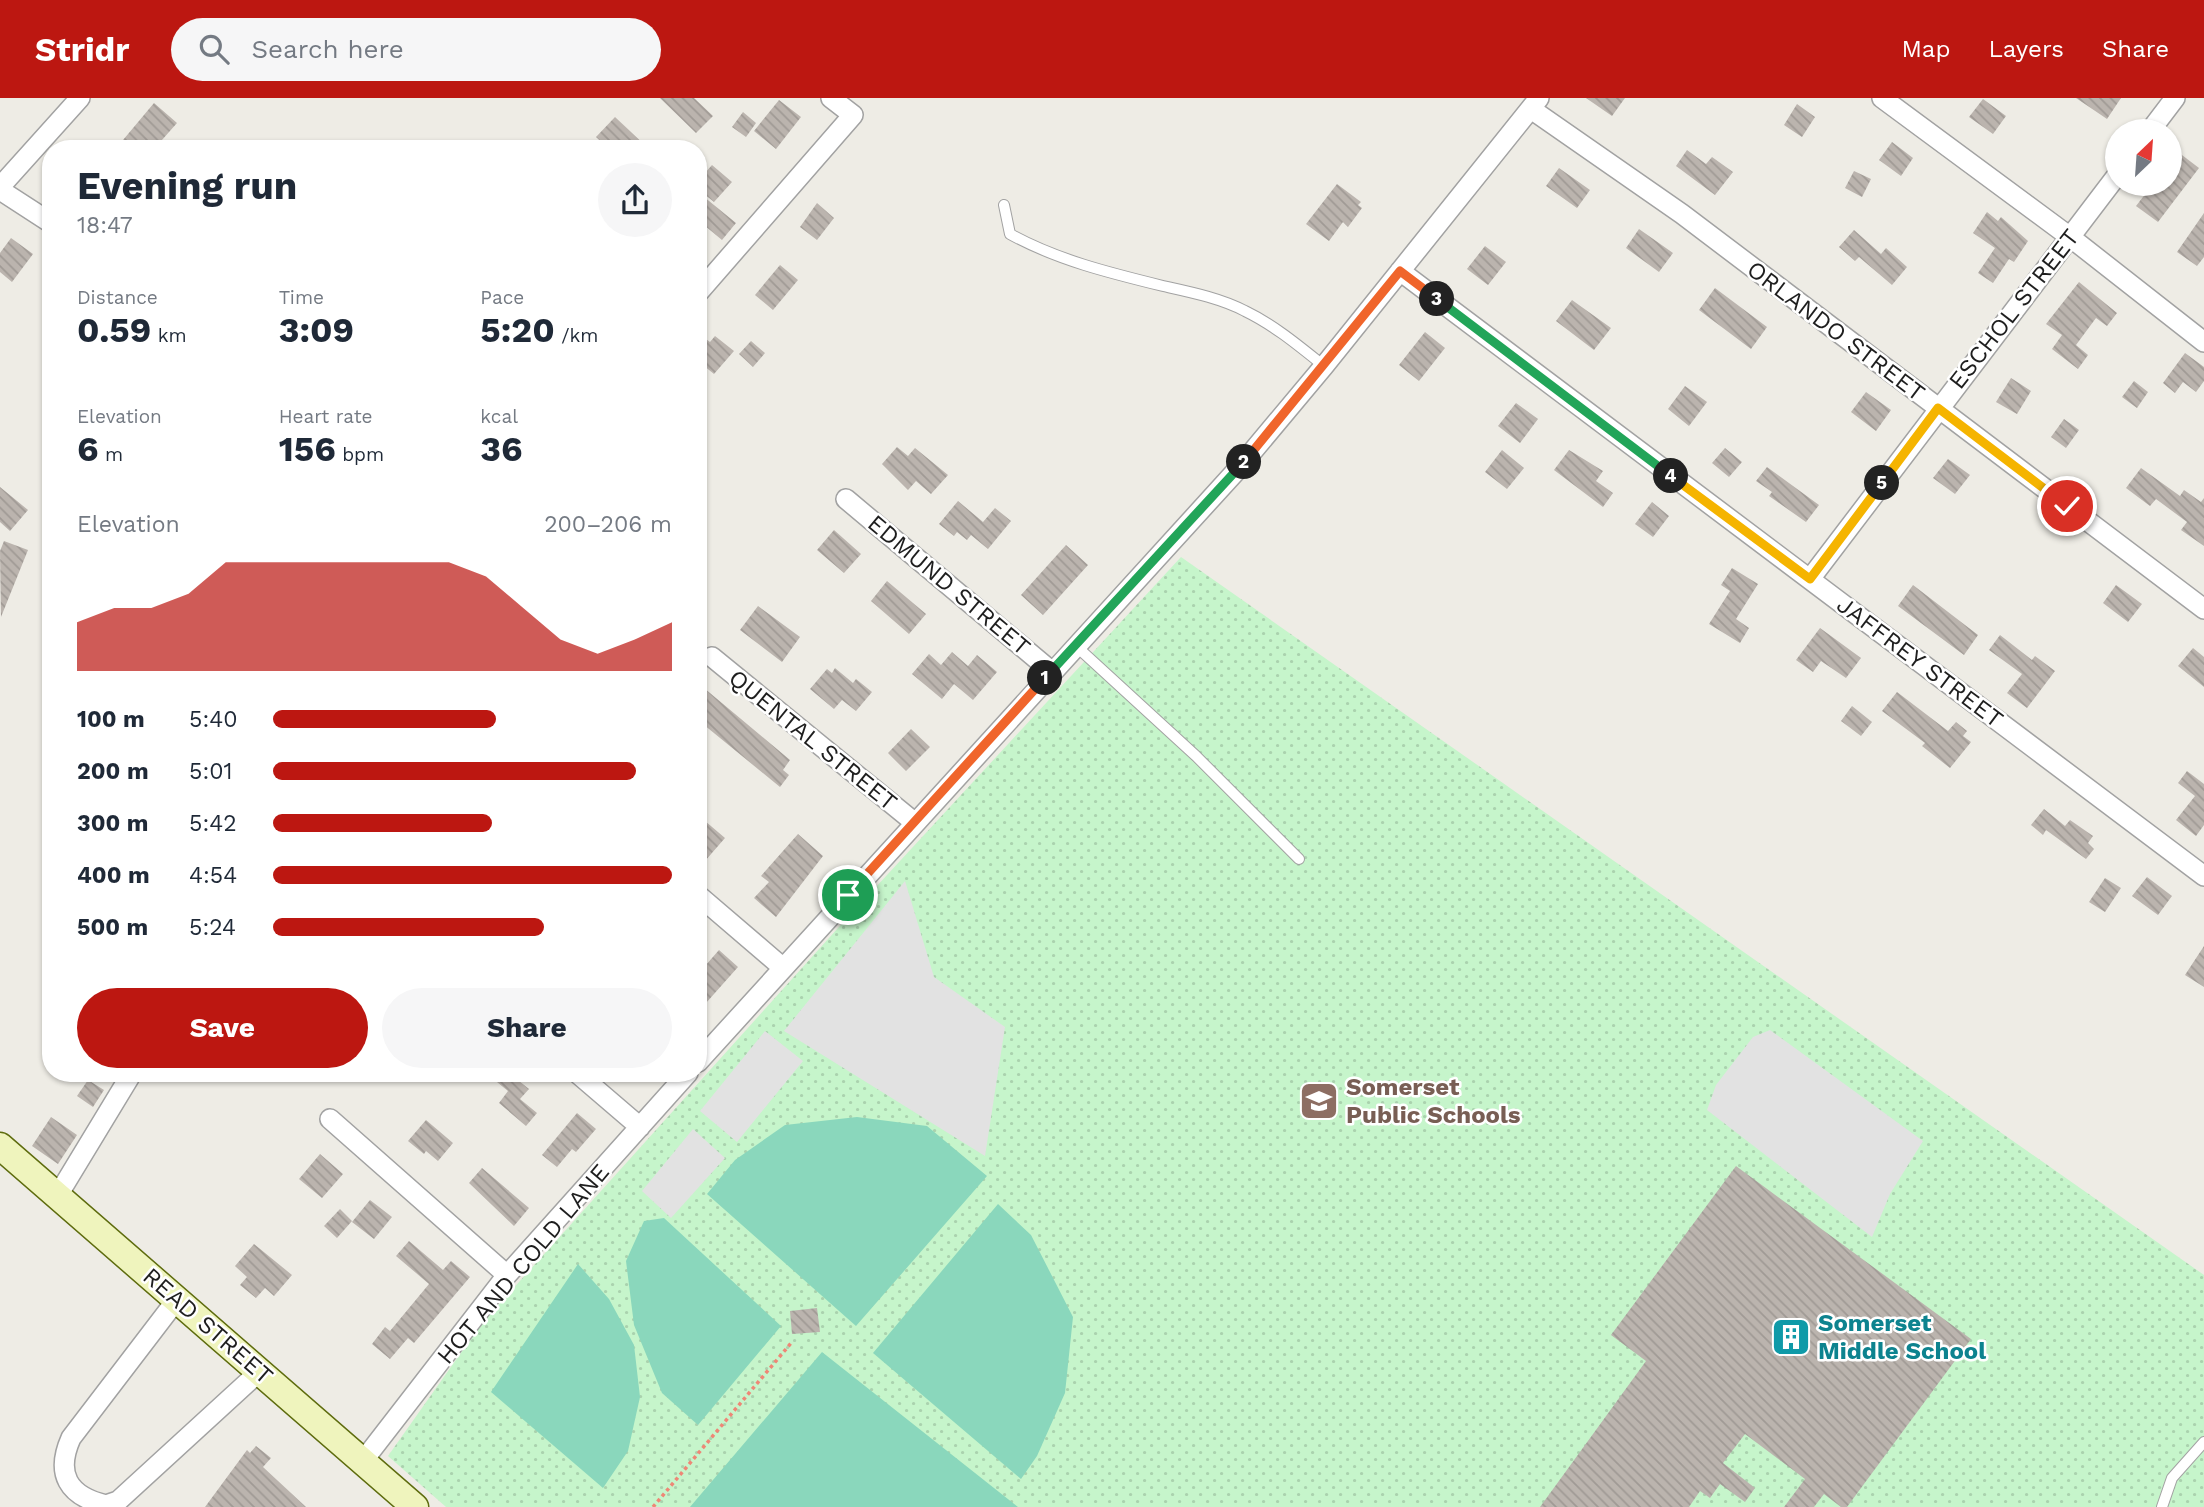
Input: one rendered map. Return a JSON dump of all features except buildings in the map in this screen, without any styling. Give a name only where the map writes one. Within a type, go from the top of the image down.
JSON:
[{"type":"main road","name":"READ STREET","points":[[0,1146],[178,1298],[415,1507]]},
{"type":"street","points":[[43,140],[80,98]]},
{"type":"street","points":[[707,283],[853,115],[831,98]]},
{"type":"street","points":[[1882,98],[2070,237],[2204,342]]},
{"type":"street","points":[[2159,119],[2175,98]]},
{"type":"street","points":[[707,1052],[1051,671],[1228,480],[1325,366],[1535,103]]},
{"type":"street","name":"ORLANDO STREET","points":[[1535,103],[2204,609]]},
{"type":"street","points":[[42,141],[0,189],[42,217]]},
{"type":"street","name":"ESCHOL STREET","points":[[1810,579],[2105,191]]},
{"type":"street","name":"JAFFREY STREET","points":[[1400,271],[2204,876]]},
{"type":"street","name":"EDMUND STREET","points":[[846,499],[1051,671]]},
{"type":"street","name":"QUENTAL STREET","points":[[712,657],[914,822]]},
{"type":"street","points":[[707,903],[782,967]]},
{"type":"street","points":[[58,1195],[126,1082]]},
{"type":"street","points":[[588,1082],[640,1127]]},
{"type":"street","name":"HOT AND COLD LANE","points":[[363,1461],[507,1275],[680,1082]]},
{"type":"street","points":[[330,1119],[507,1275]]},
{"type":"street","points":[[178,1298],[71,1438],[63,1457],[62,1468],[68,1483],[81,1495],[107,1505],[118,1501],[260,1371]]},
{"type":"lane","points":[[1004,205],[1010,234],[1034,248],[1105,272],[1199,295],[1244,310],[1277,329],[1325,366]]},
{"type":"lane","points":[[1076,646],[1196,756],[1299,859]]},
{"type":"lane","points":[[2162,1507],[2172,1478],[2204,1442]]},
{"type":"path","points":[[653,1507],[792,1342]]},
{"type":"green space","name":"Somerset Public Schools","points":[[1181,557],[2204,1275],[2204,1507],[446,1507],[388,1456],[482,1323],[699,1082],[707,1082],[707,1073]]},
{"type":"green space","points":[[857,1117],[927,1126],[987,1176],[856,1326],[707,1194],[735,1160],[785,1125]]},
{"type":"green space","points":[[998,1204],[1031,1235],[1073,1317],[1065,1393],[1037,1456],[1021,1479],[873,1353]]},
{"type":"green space","points":[[664,1218],[781,1326],[698,1425],[662,1393],[634,1325],[626,1261],[644,1221]]},
{"type":"green space","points":[[578,1264],[609,1299],[634,1345],[640,1397],[628,1451],[603,1488],[491,1392]]},
{"type":"green space","points":[[822,1352],[1018,1507],[690,1507]]},
{"type":"shaded area","points":[[905,881],[934,977],[1005,1027],[985,1156],[784,1031]]},
{"type":"shaded area","points":[[1770,1030],[1923,1141],[1890,1194],[1872,1237],[1707,1110],[1716,1085],[1753,1037]]},
{"type":"shaded area","points":[[765,1031],[803,1061],[737,1142],[700,1111]]},
{"type":"shaded area","points":[[693,1129],[725,1158],[671,1218],[642,1191]]},
{"type":"place","name":"Somerset Public Schools","points":[[1319,1101]]},
{"type":"place","name":"Somerset Middle School","points":[[1791,1337]]},
{"type":"route","points":[[848,895],[1237,470],[1325,366],[1400,271],[1810,579],[1938,408],[2067,506]]}]
